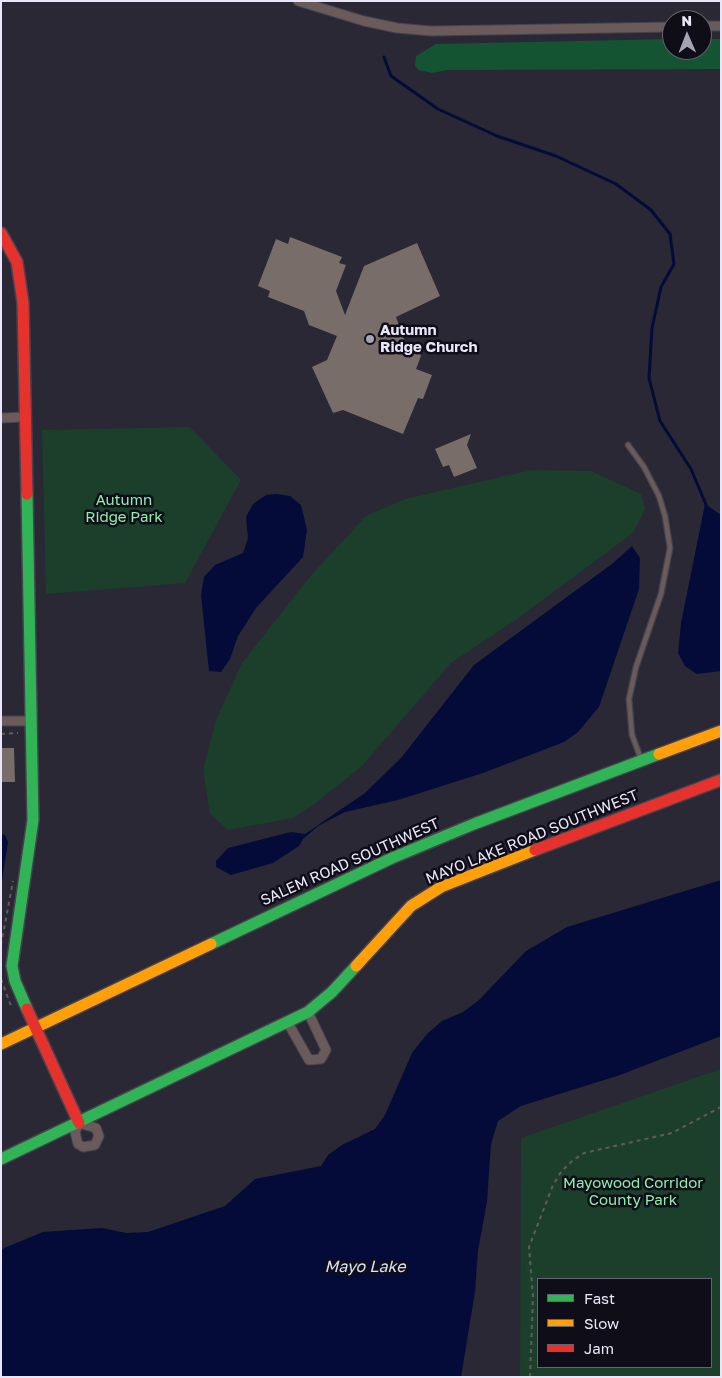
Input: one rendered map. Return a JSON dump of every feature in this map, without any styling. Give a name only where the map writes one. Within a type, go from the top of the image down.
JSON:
[{"type":"street","points":[[298,1],[389,26],[431,31],[662,27]]},
{"type":"street","points":[[1,234],[13,251],[22,284],[31,721],[32,839],[12,966],[15,981],[80,1123]]},
{"type":"street","points":[[1,418],[24,417]]},
{"type":"street","points":[[1,721],[31,721]]},
{"type":"street","name":"SALEM ROAD SOUTHWEST","points":[[1,1044],[392,858],[474,824],[721,731]]},
{"type":"street","name":"MAYO LAKE ROAD SOUTHWEST","points":[[1,1159],[80,1123],[308,1012],[332,992],[412,906],[425,896],[475,873],[721,780]]},
{"type":"street","points":[[288,1023],[309,1060],[321,1059],[326,1050],[308,1012]]},
{"type":"lane","points":[[628,445],[644,467],[659,496],[665,516],[670,548],[661,594],[636,667],[629,700],[632,735],[641,760]]},
{"type":"path","points":[[1,734],[18,733]]},
{"type":"path","points":[[1,945],[14,874]]},
{"type":"path","points":[[1,979],[11,1006]]},
{"type":"path","points":[[530,1377],[533,1297],[529,1247],[553,1185],[561,1172],[584,1153],[672,1132],[721,1107]]},
{"type":"green space","points":[[662,39],[662,60],[712,60],[712,39],[721,39],[721,69],[448,70],[432,73],[419,70],[415,66],[416,56],[436,44]]},
{"type":"green space","name":"Autumn Ridge Park","points":[[190,427],[241,480],[185,583],[46,594],[42,430]]},
{"type":"green space","points":[[532,470],[591,471],[641,494],[645,509],[633,533],[517,619],[451,663],[361,767],[313,805],[293,818],[228,830],[210,814],[203,770],[216,720],[242,663],[312,574],[366,516],[405,499]]},
{"type":"green space","name":"Mayowood Corridor County Park","points":[[721,1069],[721,1377],[520,1377],[521,1138]]},
{"type":"water","points":[[266,495],[290,496],[301,505],[307,530],[303,557],[256,608],[238,636],[230,659],[221,672],[209,671],[201,595],[204,577],[215,565],[243,553],[248,538],[246,517],[253,504]]},
{"type":"water","points":[[705,504],[721,515],[721,671],[697,674],[685,666],[678,653],[681,623]]},
{"type":"water","points":[[632,546],[640,558],[639,589],[599,707],[578,732],[564,742],[483,773],[398,800],[345,812],[318,826],[303,839],[299,846],[273,863],[231,875],[216,867],[216,861],[228,848],[291,832],[305,834],[365,793],[401,758],[474,665],[612,564]]},
{"type":"water","points":[[1,834],[5,835],[8,842],[1,886]]},
{"type":"water","name":"Mayo Lake","points":[[721,880],[721,1036],[620,1075],[521,1106],[498,1121],[491,1144],[487,1202],[478,1250],[475,1292],[461,1377],[1,1377],[1,1251],[4,1248],[43,1232],[102,1228],[126,1233],[148,1232],[225,1206],[255,1179],[321,1166],[328,1155],[342,1145],[375,1129],[385,1115],[412,1053],[427,1034],[442,1021],[463,1012],[479,1000],[526,951],[567,927]]},
{"type":"building","name":"Autumn Ridge Church","points":[[290,237],[342,257],[339,263],[346,265],[336,291],[345,315],[364,266],[417,243],[440,296],[396,317],[405,342],[416,345],[421,356],[416,369],[432,375],[423,399],[418,398],[403,434],[343,410],[333,413],[312,367],[327,360],[337,336],[309,325],[304,311],[268,297],[270,291],[258,286],[276,239],[288,244]]},
{"type":"building","points":[[471,434],[467,445],[477,468],[454,477],[449,465],[443,467],[435,449]]},
{"type":"building","points":[[1,748],[14,748],[15,782],[1,782]]},
{"type":"waterway","points":[[384,57],[391,76],[438,109],[497,136],[556,156],[616,184],[651,210],[670,234],[674,264],[661,287],[652,328],[649,378],[660,421],[691,469],[707,507]]},
{"type":"traffic: fast","points":[[27,494],[33,820],[12,966],[15,981],[27,1009]]},
{"type":"traffic: fast","points":[[211,944],[392,858],[474,824],[659,754]]},
{"type":"traffic: fast","points":[[1,1159],[308,1012],[332,992],[356,966]]},
{"type":"traffic: slow","points":[[659,754],[721,731]]},
{"type":"traffic: slow","points":[[356,966],[411,906],[441,887],[535,850]]},
{"type":"traffic: slow","points":[[1,1044],[211,944]]},
{"type":"traffic: jam","points":[[1,233],[17,262],[23,303],[27,494]]},
{"type":"traffic: jam","points":[[535,850],[721,780]]},
{"type":"traffic: jam","points":[[27,1009],[79,1123]]},
{"type":"place","name":"Autumn Ridge Church","points":[[370,339]]}]
